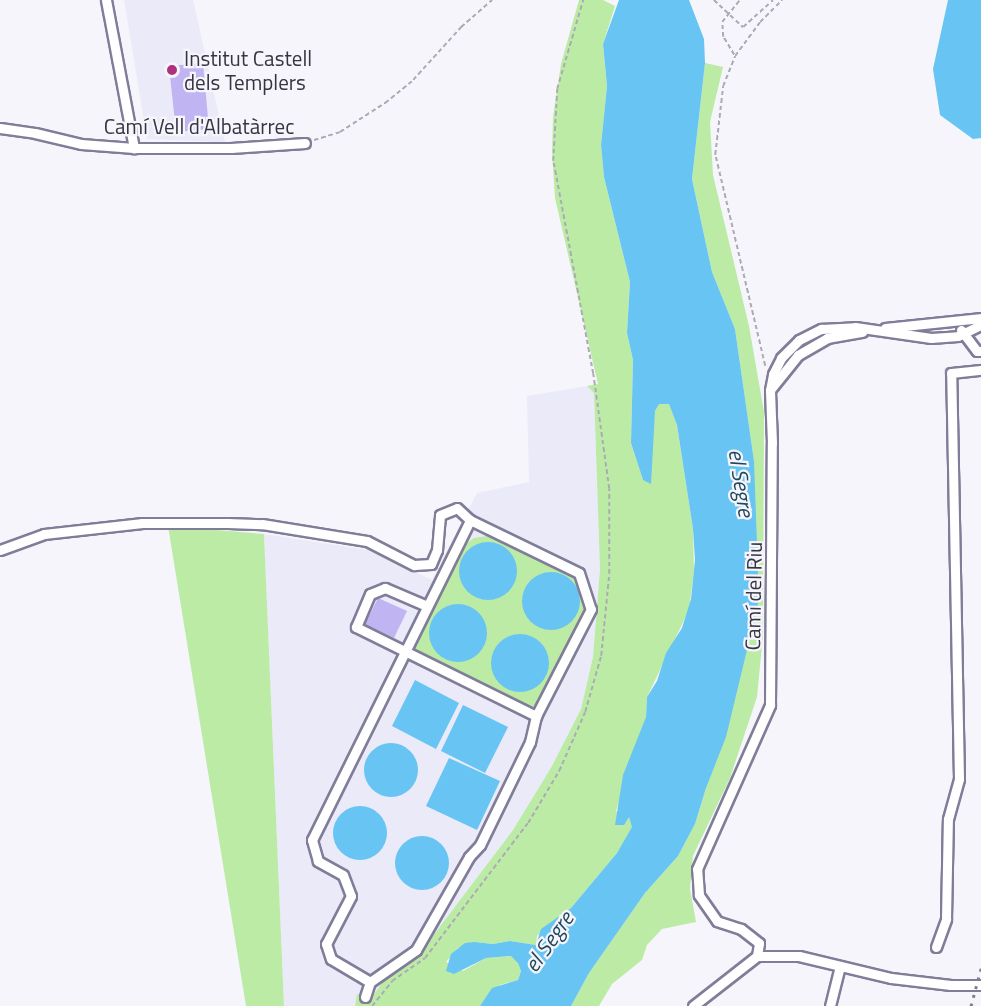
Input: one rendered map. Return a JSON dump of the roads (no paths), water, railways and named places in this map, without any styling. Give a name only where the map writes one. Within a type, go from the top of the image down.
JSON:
[{"type":"street","points":[[106,0],[134,147]]},
{"type":"street","name":"Camí Vell d'Albatàrrec","points":[[0,128],[36,133],[81,144],[134,147],[231,148],[305,143]]},
{"type":"street","points":[[879,329],[981,318]]},
{"type":"street","points":[[955,319],[977,351],[981,351]]},
{"type":"street","points":[[879,329],[931,338],[963,333],[981,325]]},
{"type":"street","name":"Camí del Riu","points":[[757,956],[759,943],[741,929],[717,921],[711,913],[699,895],[697,868],[770,705],[772,454],[770,390],[798,355],[827,338],[879,329]]},
{"type":"street","points":[[936,947],[946,919],[948,819],[958,779],[954,447],[950,379],[951,373],[981,370]]},
{"type":"street","points":[[0,550],[44,534],[142,523],[262,524],[367,541],[414,566],[430,564],[437,550],[440,515],[457,508],[467,518],[579,573],[591,609],[536,716],[530,742],[480,845],[469,856],[417,950],[370,982],[364,997]]},
{"type":"street","points":[[370,982],[331,959],[326,944],[351,896],[343,875],[318,861],[312,840],[428,606],[467,518]]},
{"type":"street","points":[[428,606],[385,588],[370,594],[356,627],[536,716]]},
{"type":"street","points":[[693,1006],[757,956],[799,956],[891,978],[951,985],[981,985]]},
{"type":"street","points":[[830,1006],[840,966]]},
{"type":"water","name":"el Segre","points":[[619,0],[689,0],[704,39],[705,63],[692,179],[712,272],[735,329],[754,461],[759,600],[726,737],[695,824],[678,856],[645,893],[589,973],[571,1006],[480,1006],[492,988],[518,980],[521,971],[518,963],[511,956],[486,958],[454,974],[446,971],[451,954],[465,943],[493,944],[510,941],[536,945],[541,929],[571,908],[617,853],[632,827],[629,817],[624,825],[615,825],[623,775],[646,717],[647,697],[657,681],[666,653],[682,628],[691,599],[695,560],[693,529],[677,425],[669,404],[659,404],[655,411],[651,484],[643,480],[631,443],[633,360],[627,333],[630,282],[604,177],[601,145],[607,86],[603,44]]},
{"type":"water","points":[[948,0],[981,0],[981,138],[973,139],[940,115],[933,69]]},
{"type":"water","points":[[482,542],[494,542],[509,550],[517,565],[517,577],[509,592],[494,600],[482,600],[467,592],[459,577],[459,565],[467,550]]},
{"type":"water","points":[[545,572],[557,572],[572,580],[580,595],[580,607],[572,622],[557,630],[545,630],[530,622],[522,607],[522,595],[530,580]]},
{"type":"water","points":[[452,604],[464,604],[479,612],[487,627],[487,639],[479,654],[464,662],[452,662],[437,654],[429,639],[429,627],[437,612]]},
{"type":"water","points":[[514,634],[526,634],[541,642],[549,657],[549,669],[541,684],[526,692],[514,692],[499,684],[491,669],[491,657],[499,642]]},
{"type":"water","points":[[415,680],[459,703],[436,749],[392,726]]},
{"type":"water","points":[[463,705],[508,727],[485,773],[441,751]]},
{"type":"water","points":[[391,743],[401,745],[410,751],[416,760],[418,770],[416,780],[410,789],[401,795],[391,797],[381,795],[372,789],[366,780],[364,770],[366,760],[372,751],[381,745]]},
{"type":"water","points":[[449,758],[500,781],[477,830],[426,806]]},
{"type":"water","points":[[360,806],[370,808],[379,814],[385,823],[387,833],[385,843],[379,852],[370,858],[360,860],[350,858],[341,852],[335,843],[333,833],[335,823],[341,814],[350,808]]},
{"type":"water","points":[[422,836],[432,838],[441,844],[447,853],[449,863],[447,873],[441,882],[432,888],[422,890],[412,888],[403,882],[397,873],[395,863],[397,853],[403,844],[412,838]]},
{"type":"railway","points":[[971,1006],[981,968]]},
{"type":"place","name":"Institut Castell dels Templers","points":[[172,70]]}]
